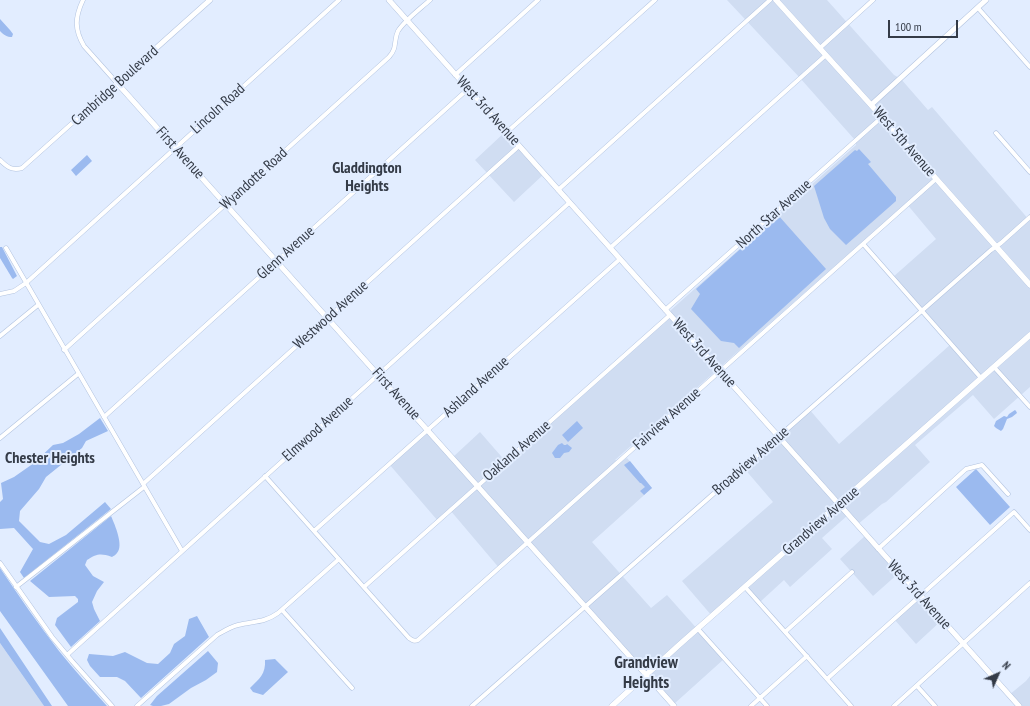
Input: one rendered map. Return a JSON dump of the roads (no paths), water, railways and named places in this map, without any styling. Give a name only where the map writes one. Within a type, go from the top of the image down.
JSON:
[{"type":"main road","name":"West 5th Avenue","points":[[776,0],[882,117],[1030,285]]},
{"type":"main road","name":"Grandview Avenue","points":[[612,706],[1030,335]]},
{"type":"street","points":[[84,0],[80,6],[76,26],[80,39],[84,46],[117,83]]},
{"type":"street","name":"Cambridge Boulevard","points":[[0,160],[9,168],[14,170],[26,166],[210,0]]},
{"type":"street","name":"Lincoln Road","points":[[0,294],[14,291],[26,283],[340,0]]},
{"type":"street","name":"West 3rd Avenue","points":[[388,0],[1019,706]]},
{"type":"street","name":"Wyandotte Road","points":[[64,350],[389,57],[394,52],[397,33],[403,24],[430,0]]},
{"type":"street","points":[[455,75],[538,0]]},
{"type":"street","points":[[507,132],[655,0]]},
{"type":"street","points":[[558,190],[770,0]]},
{"type":"street","points":[[820,48],[873,0]]},
{"type":"street","points":[[871,105],[986,0]]},
{"type":"street","points":[[978,8],[1030,67]]},
{"type":"street","points":[[610,248],[826,55]]},
{"type":"street","name":"First Avenue","points":[[117,83],[674,706]]},
{"type":"street","name":"Glenn Avenue","points":[[104,417],[468,89]]},
{"type":"street","name":"North Star Avenue","points":[[665,310],[882,117]]},
{"type":"street","points":[[996,133],[1030,172]]},
{"type":"street","name":"Westwood Avenue","points":[[16,587],[143,486],[519,146]]},
{"type":"street","name":"Fairview Avenue","points":[[364,587],[409,638],[415,641],[418,640],[864,245],[936,179]]},
{"type":"street","name":"Elmwood Avenue","points":[[67,655],[569,203]]},
{"type":"street","name":"Broadview Avenue","points":[[472,706],[1030,217]]},
{"type":"street","points":[[864,245],[981,378]]},
{"type":"street","points":[[6,248],[182,551]]},
{"type":"street","name":"Ashland Avenue","points":[[314,531],[620,259]]},
{"type":"street","points":[[0,336],[38,305]]},
{"type":"street","name":"Oakland Avenue","points":[[364,587],[670,315]]},
{"type":"street","points":[[994,367],[1030,407]]},
{"type":"street","points":[[0,438],[78,374]]},
{"type":"street","points":[[878,549],[966,469],[982,465],[1008,494]]},
{"type":"street","points":[[265,476],[364,587]]},
{"type":"street","points":[[828,679],[1014,512],[1030,530]]},
{"type":"street","points":[[137,706],[205,645],[226,629],[239,624],[266,620],[273,617],[339,559]]},
{"type":"street","points":[[0,563],[52,637],[112,706]]},
{"type":"street","points":[[785,632],[852,572]]},
{"type":"street","points":[[894,706],[1030,583]]},
{"type":"street","points":[[745,587],[851,706]]},
{"type":"street","points":[[282,610],[352,688]]},
{"type":"street","points":[[698,629],[767,706]]},
{"type":"street","points":[[751,706],[807,656]]},
{"type":"street","points":[[917,686],[935,706]]},
{"type":"district","name":"Gladdington Heights","points":[[367,177]]},
{"type":"district","name":"Chester Heights","points":[[50,458]]},
{"type":"district","name":"Grandview Heights","points":[[646,673]]}]
